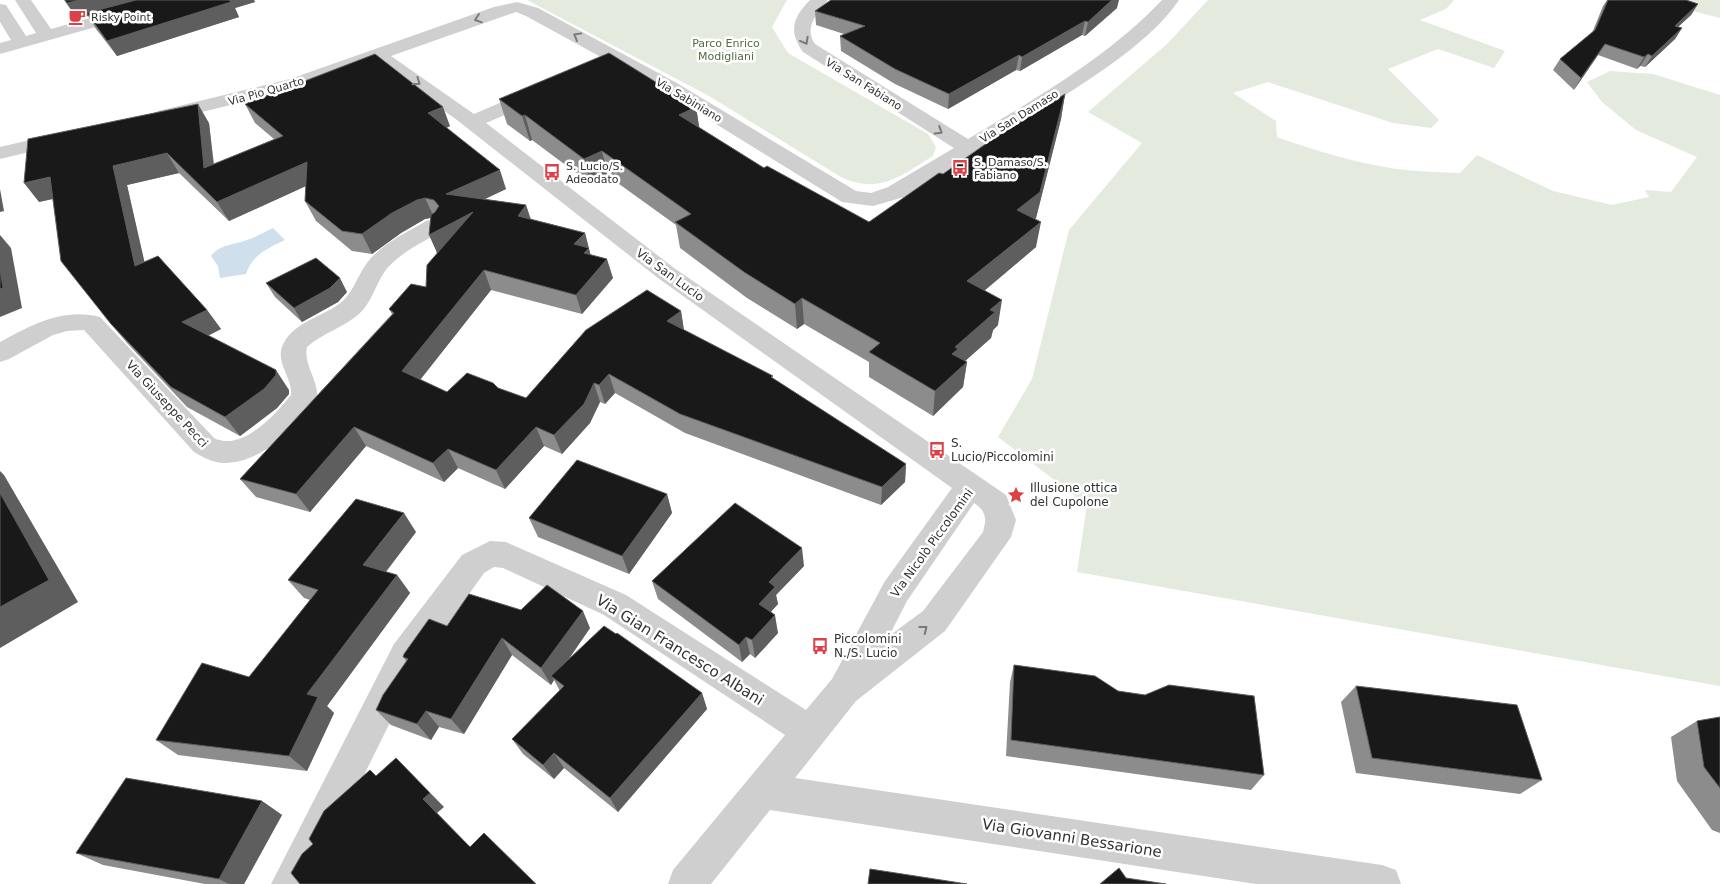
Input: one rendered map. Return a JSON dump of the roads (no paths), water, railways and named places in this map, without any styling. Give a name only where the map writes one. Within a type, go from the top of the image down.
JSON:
[{"type":"street","points":[[23,0],[47,36]]},
{"type":"street","points":[[0,49],[171,0]]},
{"type":"street","name":"Via San Fabiano","points":[[820,0],[807,13],[801,31],[804,44],[968,148]]},
{"type":"street","name":"Via San Damaso","points":[[850,196],[872,200],[896,192],[968,148],[1102,62],[1155,18],[1170,0]]},
{"type":"street","name":"Via Pio Quarto","points":[[146,119],[271,91],[509,8],[524,9]]},
{"type":"street","points":[[0,9],[22,43]]},
{"type":"street","name":"Via Sabiniano","points":[[524,9],[620,59],[850,196]]},
{"type":"street","name":"Via San Lucio","points":[[377,54],[472,122],[666,273],[971,484]]},
{"type":"street","points":[[598,69],[620,59]]},
{"type":"street","points":[[472,122],[553,87]]},
{"type":"street","points":[[0,153],[82,134]]},
{"type":"street","name":"Via Giuseppe Pecci","points":[[0,353],[59,323],[75,321],[91,323],[204,445],[215,452],[234,452],[248,447],[268,435],[304,398],[303,384],[293,354],[296,344],[304,336],[351,308],[358,301],[373,272],[380,263],[390,254],[434,226]]},
{"type":"street","name":"Via Nicolò Piccolomini","points":[[687,884],[844,690],[896,591],[971,484],[991,499],[998,507],[1001,520],[996,537],[934,621],[844,690]]},
{"type":"street","name":"Via Gian Francesco Albani","points":[[290,884],[406,655],[473,564],[490,554],[506,554],[615,605],[810,732]]},
{"type":"street","name":"Via Giovanni Bessarione","points":[[762,791],[1382,884]]},
{"type":"water","points":[[273,228],[285,240],[256,257],[246,274],[220,278],[218,266],[211,256],[215,252],[223,247],[250,239]]},
{"type":"place","name":"Risky Point","points":[[77,17]]},
{"type":"place","name":"S. Damaso/S. Fabiano","points":[[960,168]]},
{"type":"place","name":"S. Lucio/S. Adeodato","points":[[552,172]]},
{"type":"place","name":"S. Lucio/Piccolomini","points":[[937,450]]},
{"type":"place","name":"Illusione ottica del Cupolone","points":[[1016,495]]},
{"type":"place","name":"Piccolomini N./S. Lucio","points":[[820,646]]},
{"type":"park label","name":"Parco Enrico Modigliani","points":[[726,49]]}]
